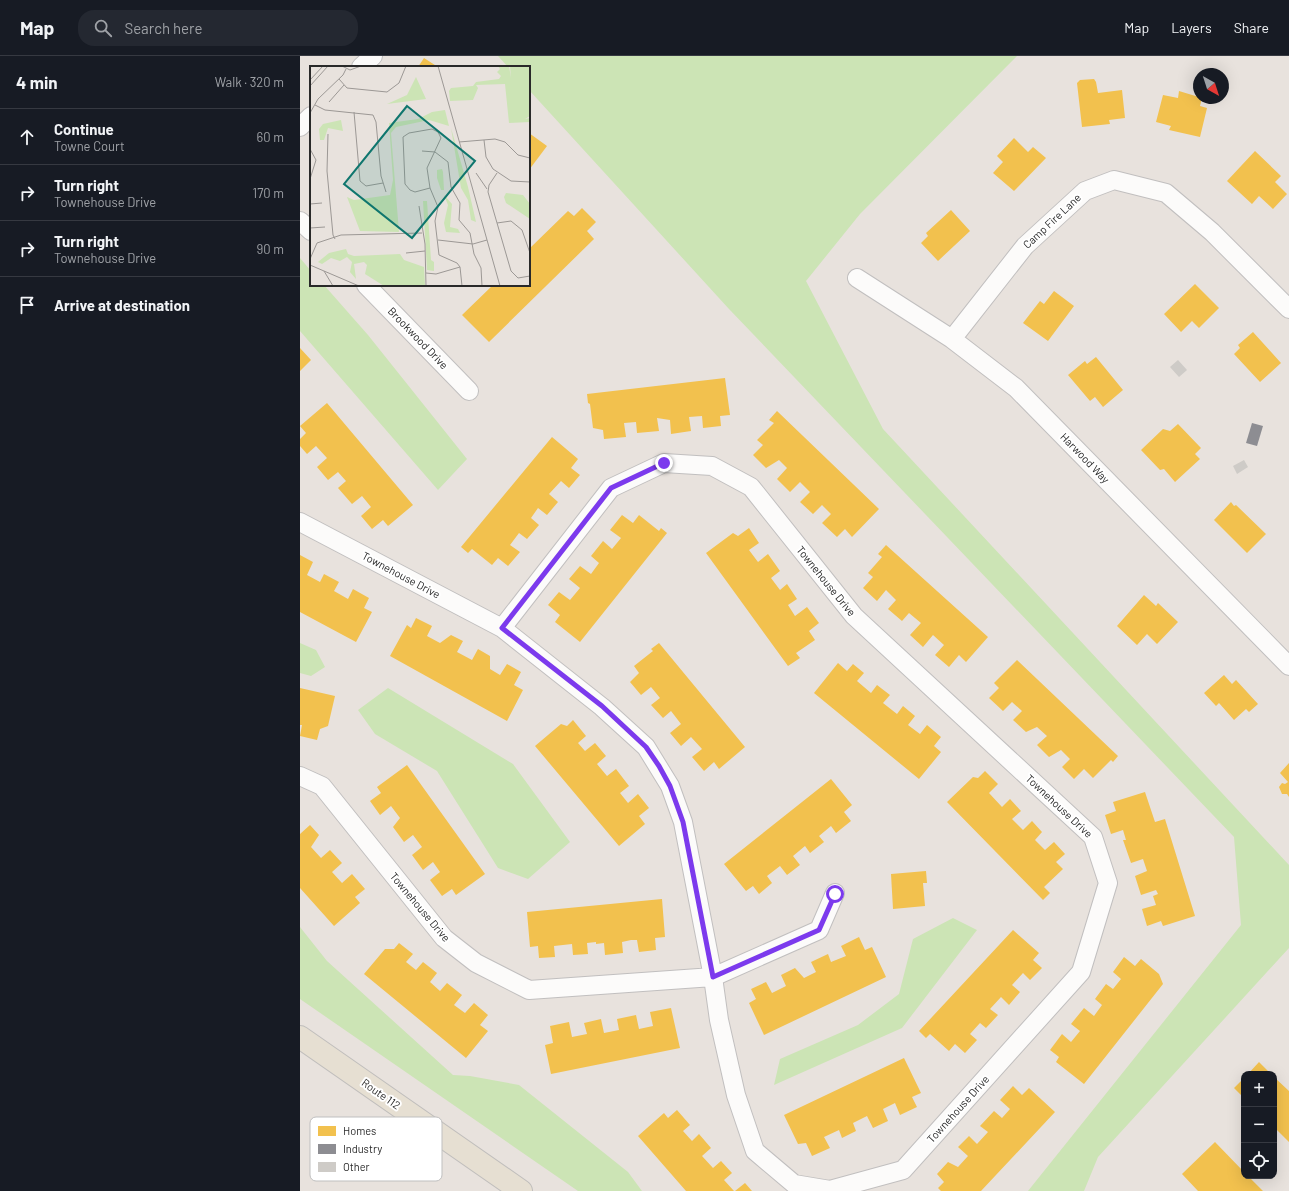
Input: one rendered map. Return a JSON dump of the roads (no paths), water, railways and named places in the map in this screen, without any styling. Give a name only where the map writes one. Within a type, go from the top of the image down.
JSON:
[{"type":"main road","name":"Route 112","points":[[300,1037],[415,1117]]},
{"type":"main road","name":"Route 112","points":[[442,1136],[521,1191]]},
{"type":"street","points":[[362,66],[373,56]]},
{"type":"street","points":[[300,127],[310,117]]},
{"type":"street","name":"Camp Fire Lane","points":[[952,339],[1025,246],[1085,191],[1114,180],[1166,193],[1212,232],[1289,309]]},
{"type":"street","points":[[300,221],[310,230]]},
{"type":"street","name":"Harwood Way","points":[[857,278],[952,339],[1016,388],[1289,666]]},
{"type":"street","name":"Brookwood Drive","points":[[367,286],[469,391]]},
{"type":"street","name":"Townehouse Drive","points":[[300,522],[502,628],[602,706],[646,747],[670,786],[683,822],[713,977],[719,1020],[736,1095],[755,1151],[794,1184],[830,1190],[903,1170],[1082,972],[1108,883],[1093,837],[854,616],[751,487],[712,466],[664,463],[611,488],[502,628]]},
{"type":"street","name":"Townehouse Drive","points":[[300,776],[322,786],[444,938],[476,962],[529,990],[713,977]]},
{"type":"street","points":[[713,977],[819,930],[835,894]]}]
